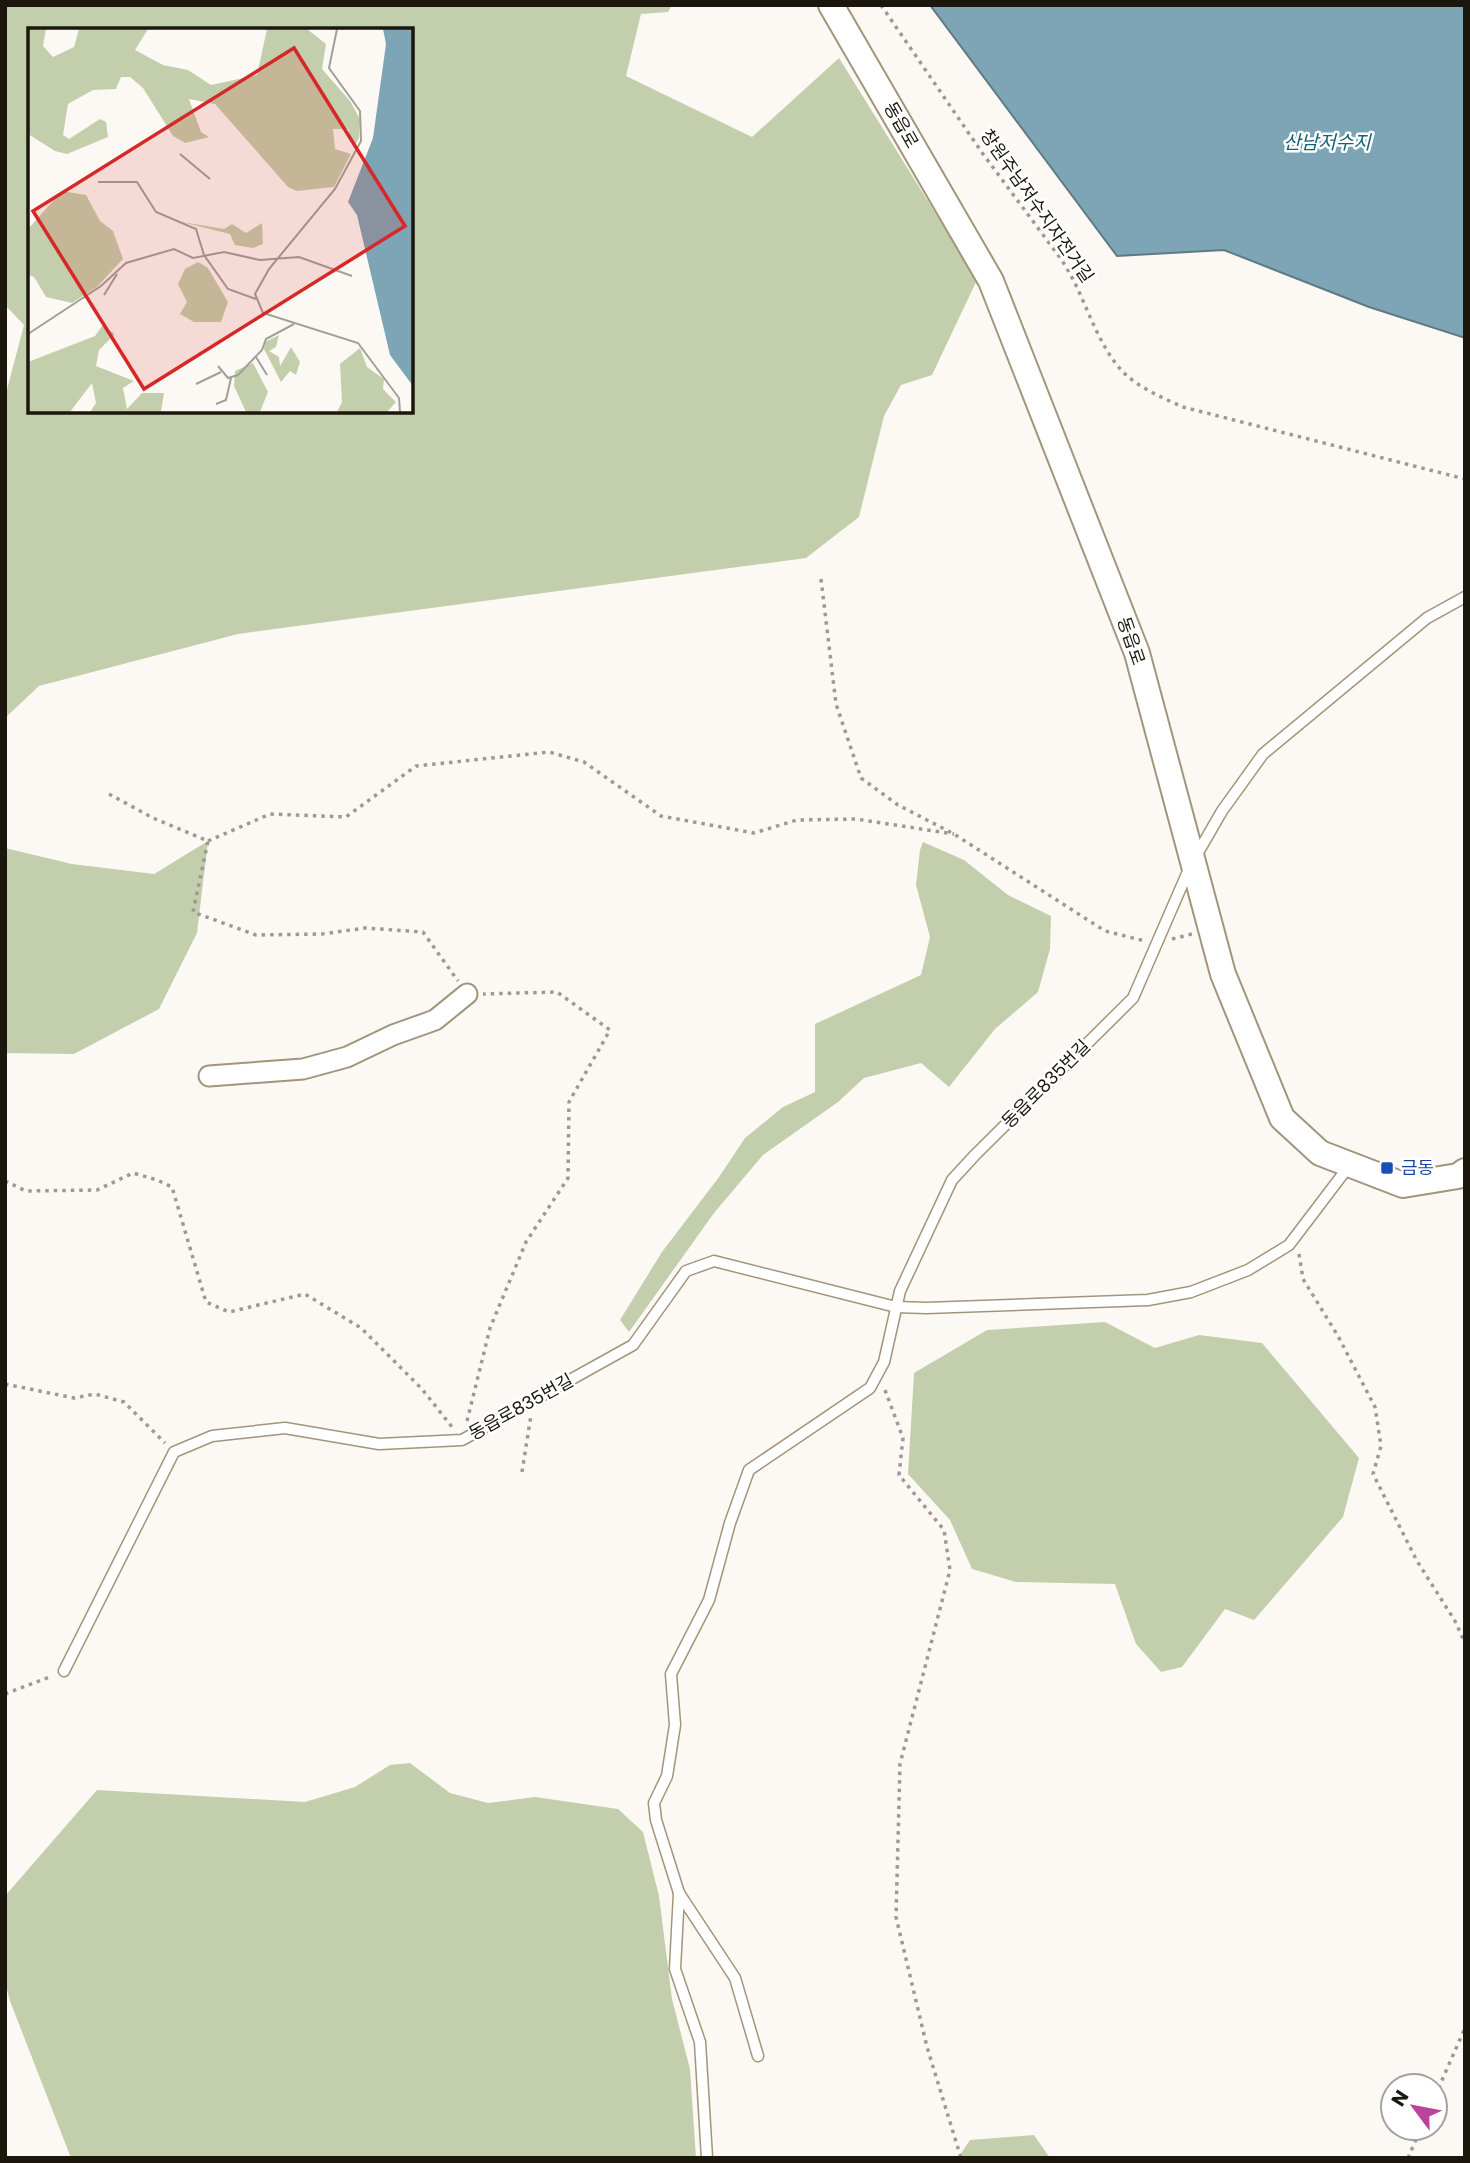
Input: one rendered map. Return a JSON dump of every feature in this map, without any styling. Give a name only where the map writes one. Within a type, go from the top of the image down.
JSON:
[{"type":"street","name":"동읍로","points":[[831,5],[991,281],[1137,653],[1223,974],[1282,1118],[1320,1153],[1403,1185],[1458,1176],[1465,1171]]},
{"type":"street","points":[[209,1076],[303,1069],[347,1057],[393,1035],[435,1020],[467,994]]},
{"type":"lane","name":"동읍로835번길","points":[[707,2158],[700,2042],[675,1969],[679,1893],[656,1820],[654,1803],[667,1776],[675,1725],[671,1674],[709,1600],[748,1470],[870,1388],[884,1362],[900,1291],[952,1180],[1133,998],[1193,861],[1222,811],[1264,754],[1427,618],[1465,597]]},
{"type":"lane","name":"동읍로835번길","points":[[174,1452],[212,1436],[285,1428],[379,1444],[462,1440],[632,1345],[686,1270],[714,1261],[896,1307],[1148,1300],[1191,1292],[1248,1270],[1289,1245],[1349,1164]]},
{"type":"lane","points":[[64,1671],[174,1452]]},
{"type":"lane","points":[[679,1893],[734,1979],[758,2056]]},
{"type":"path","name":"창원주남저수지자전거길","points":[[881,5],[983,154],[1061,259],[1082,295],[1107,348],[1125,373],[1143,387],[1183,407],[1465,479]]},
{"type":"path","points":[[821,579],[836,704],[861,778],[898,805],[954,834],[1105,931],[1156,943],[1211,929]]},
{"type":"path","points":[[109,794],[153,818],[208,841],[270,814],[346,817],[416,766],[549,752],[584,762],[661,816],[754,833],[797,820],[856,819],[954,834]]},
{"type":"path","points":[[208,841],[193,912],[256,935],[322,934],[365,928],[423,932],[467,994],[556,992],[610,1030],[569,1102],[568,1178],[526,1242],[495,1316],[462,1440]]},
{"type":"path","points":[[5,1181],[26,1191],[97,1190],[133,1173],[172,1187],[206,1302],[229,1312],[305,1294],[361,1328],[422,1389],[462,1440]]},
{"type":"path","points":[[1296,1235],[1303,1279],[1338,1336],[1375,1407],[1381,1446],[1373,1474],[1417,1562],[1455,1621],[1465,1643]]},
{"type":"path","points":[[878,1372],[903,1438],[899,1475],[944,1530],[950,1570],[900,1764],[896,1917],[927,2047],[961,2158]]},
{"type":"path","points":[[5,1384],[74,1398],[95,1394],[124,1402],[174,1452]]},
{"type":"path","points":[[522,1472],[534,1400]]},
{"type":"path","points":[[5,1694],[64,1671]]},
{"type":"path","points":[[1446,2072],[1465,2028]]},
{"type":"green space","points":[[5,5],[672,5],[668,12],[641,14],[626,76],[752,137],[839,58],[977,280],[932,375],[901,385],[884,416],[859,517],[806,558],[238,634],[39,686],[5,718],[5,397],[24,325],[5,305]]},
{"type":"green space","points":[[208,841],[197,933],[159,1009],[74,1054],[5,1053],[5,848],[72,864],[154,874]]},
{"type":"green space","points":[[923,842],[964,860],[1008,895],[1051,916],[1050,949],[1038,992],[995,1029],[949,1087],[921,1063],[864,1078],[838,1102],[763,1155],[714,1213],[629,1332],[620,1320],[662,1252],[745,1138],[783,1107],[815,1092],[815,1024],[921,975],[930,937],[916,885]]},
{"type":"green space","points":[[1105,1322],[1155,1348],[1199,1335],[1262,1343],[1359,1458],[1343,1517],[1254,1620],[1225,1609],[1182,1667],[1161,1672],[1136,1644],[1115,1584],[1016,1582],[972,1569],[950,1520],[908,1474],[914,1373],[987,1330]]},
{"type":"green space","points":[[410,1763],[450,1793],[488,1803],[535,1797],[618,1809],[643,1832],[659,1896],[672,1999],[690,2069],[696,2158],[71,2158],[5,1982],[5,1896],[97,1790],[305,1802],[355,1787],[390,1765]]},
{"type":"green space","points":[[1034,2135],[1050,2158],[958,2158],[970,2140]]},
{"type":"water","name":"산남저수지","points":[[930,5],[1465,5],[1465,338],[1369,307],[1224,250],[1117,256]]},
{"type":"place","name":"금동","points":[[1387,1168]]}]
